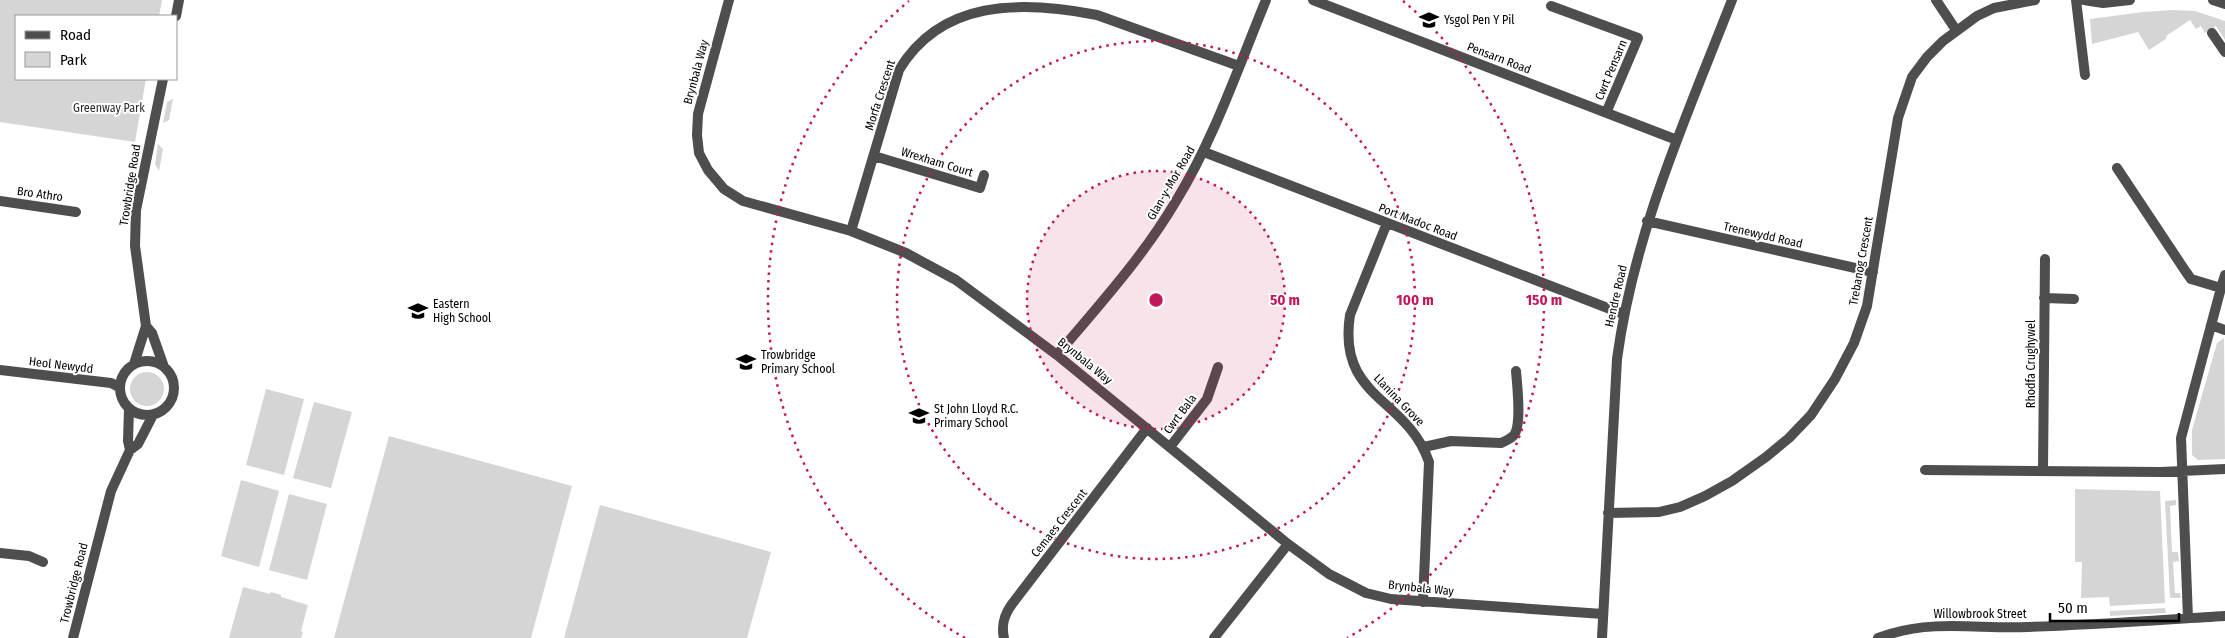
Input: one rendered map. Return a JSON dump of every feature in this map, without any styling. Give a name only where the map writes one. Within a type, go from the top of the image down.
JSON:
[{"type":"street","points":[[176,15],[179,0]]},
{"type":"street","name":"Brynbala Way","points":[[729,0],[698,114],[697,135],[699,153],[708,170],[724,189],[743,201],[851,231],[906,253],[956,280],[1058,355],[1288,544],[1329,574],[1366,593],[1391,599],[1423,602],[1603,614]]},
{"type":"street","name":"Glan-y-Mor Road","points":[[1058,355],[1156,233],[1204,152],[1266,0]]},
{"type":"street","name":"Pensarn Road","points":[[1313,0],[1676,140]]},
{"type":"street","name":"Hendre Road","points":[[1602,638],[1617,359],[1623,314],[1647,221],[1676,140],[1732,0]]},
{"type":"street","points":[[1936,0],[1956,30]]},
{"type":"street","name":"Trebanog Crescent","points":[[1608,513],[1659,512],[1688,503],[1732,481],[1789,438],[1811,415],[1835,379],[1854,343],[1867,306],[1898,118],[1912,77],[1926,57],[1956,30],[1994,8],[2035,0]]},
{"type":"street","points":[[2076,0],[2085,76]]},
{"type":"street","points":[[2084,0],[2103,3],[2130,0]]},
{"type":"street","points":[[2214,0],[2225,4]]},
{"type":"street","name":"Morfa Crescent","points":[[851,231],[899,70],[915,43],[930,28],[965,7],[983,2],[1027,1],[1074,9],[1239,66]]},
{"type":"street","name":"Cwrt Pensarn","points":[[1552,6],[1638,38],[1606,113]]},
{"type":"street","points":[[2212,33],[2225,52]]},
{"type":"street","name":"Trowbridge Road","points":[[130,450],[128,441],[129,409],[120,395],[119,387],[125,371],[134,364],[146,326],[135,246],[135,228],[139,196],[163,80]]},
{"type":"street","name":"Port Madoc Road","points":[[1204,152],[1623,314]]},
{"type":"street","name":"Wrexham Court","points":[[874,156],[980,188],[984,175]]},
{"type":"street","points":[[2117,168],[2191,278],[2221,288]]},
{"type":"street","name":"Bro Athro","points":[[0,201],[76,212]]},
{"type":"street","name":"Trenewydd Road","points":[[1647,221],[1873,272]]},
{"type":"street","name":"Llanina Grove","points":[[1388,223],[1350,315],[1348,347],[1352,363],[1362,380],[1374,394],[1404,421],[1424,447],[1429,462],[1423,602]]},
{"type":"street","name":"Rhodfa Crughywel","points":[[2042,470],[2045,258]]},
{"type":"street","points":[[2188,618],[2180,438],[2225,275]]},
{"type":"street","points":[[2044,298],[2074,299]]},
{"type":"street","points":[[2211,325],[2225,330]]},
{"type":"street","name":"Trowbridge Road","points":[[73,638],[111,492],[130,450],[138,444],[153,415],[168,406],[174,390],[170,373],[164,367],[152,333],[146,326]]},
{"type":"street","points":[[134,364],[141,360],[149,360],[164,367]]},
{"type":"street","name":"Cwrt Bala","points":[[1170,447],[1207,399],[1218,368]]},
{"type":"street","name":"Heol Newydd","points":[[0,370],[111,383],[119,387]]},
{"type":"street","points":[[1424,447],[1451,441],[1501,443],[1508,440],[1515,434],[1518,425],[1516,371]]},
{"type":"street","points":[[129,409],[136,414],[153,415]]},
{"type":"street","name":"Cemaes Crescent","points":[[1004,638],[1002,627],[1005,614],[1147,428]]},
{"type":"street","points":[[1926,470],[2181,472],[2225,469]]},
{"type":"street","points":[[1214,638],[1288,544]]},
{"type":"street","points":[[0,553],[29,556],[44,562]]},
{"type":"street","name":"Willowbrook Street","points":[[1878,638],[1933,626],[2026,627],[2225,616]]},
{"type":"green space","name":"Greenway Park","points":[[0,0],[162,0],[159,15],[15,15],[15,80],[146,80],[135,142],[0,122]]},
{"type":"green space","points":[[2172,10],[2195,11],[2225,21],[2225,40],[2216,26],[2205,33],[2201,26],[2196,29],[2190,20],[2149,50],[2138,32],[2092,44],[2090,19]]},
{"type":"green space","points":[[173,99],[169,120],[163,123],[167,102]]},
{"type":"green space","points":[[158,144],[163,149],[159,171],[155,164]]},
{"type":"green space","points":[[2224,338],[2225,459],[2198,460],[2192,455],[2192,430],[2217,343]]},
{"type":"green space","points":[[147,372],[159,377],[164,389],[159,401],[147,406],[135,401],[130,389],[135,377]]},
{"type":"green space","points":[[266,389],[304,399],[284,475],[246,465]]},
{"type":"green space","points":[[314,402],[352,412],[331,488],[293,478]]},
{"type":"green space","points":[[389,436],[572,486],[531,638],[334,638]]},
{"type":"green space","points":[[241,480],[279,491],[259,567],[221,556]]},
{"type":"green space","points":[[2075,489],[2160,491],[2165,603],[2110,606],[2109,597],[2081,598],[2082,562],[2075,562]]},
{"type":"green space","points":[[289,494],[327,504],[307,580],[269,570]]},
{"type":"green space","points":[[2176,500],[2176,505],[2170,506],[2172,552],[2178,552],[2179,561],[2173,562],[2175,593],[2180,593],[2181,598],[2170,598],[2165,501]]},
{"type":"green space","points":[[600,505],[771,552],[747,638],[564,638]]},
{"type":"green space","points":[[243,587],[270,594],[271,592],[308,605],[301,638],[229,638]]},
{"type":"green space","points":[[2165,608],[2166,613],[2110,616],[2110,611]]},
{"type":"place","name":"Ysgol Pen Y Pil","points":[[1429,20]]},
{"type":"place","name":"Eastern High School","points":[[418,311]]},
{"type":"place","name":"Trowbridge Primary School","points":[[746,362]]},
{"type":"place","name":"St John Lloyd R.C. Primary School","points":[[919,416]]}]
